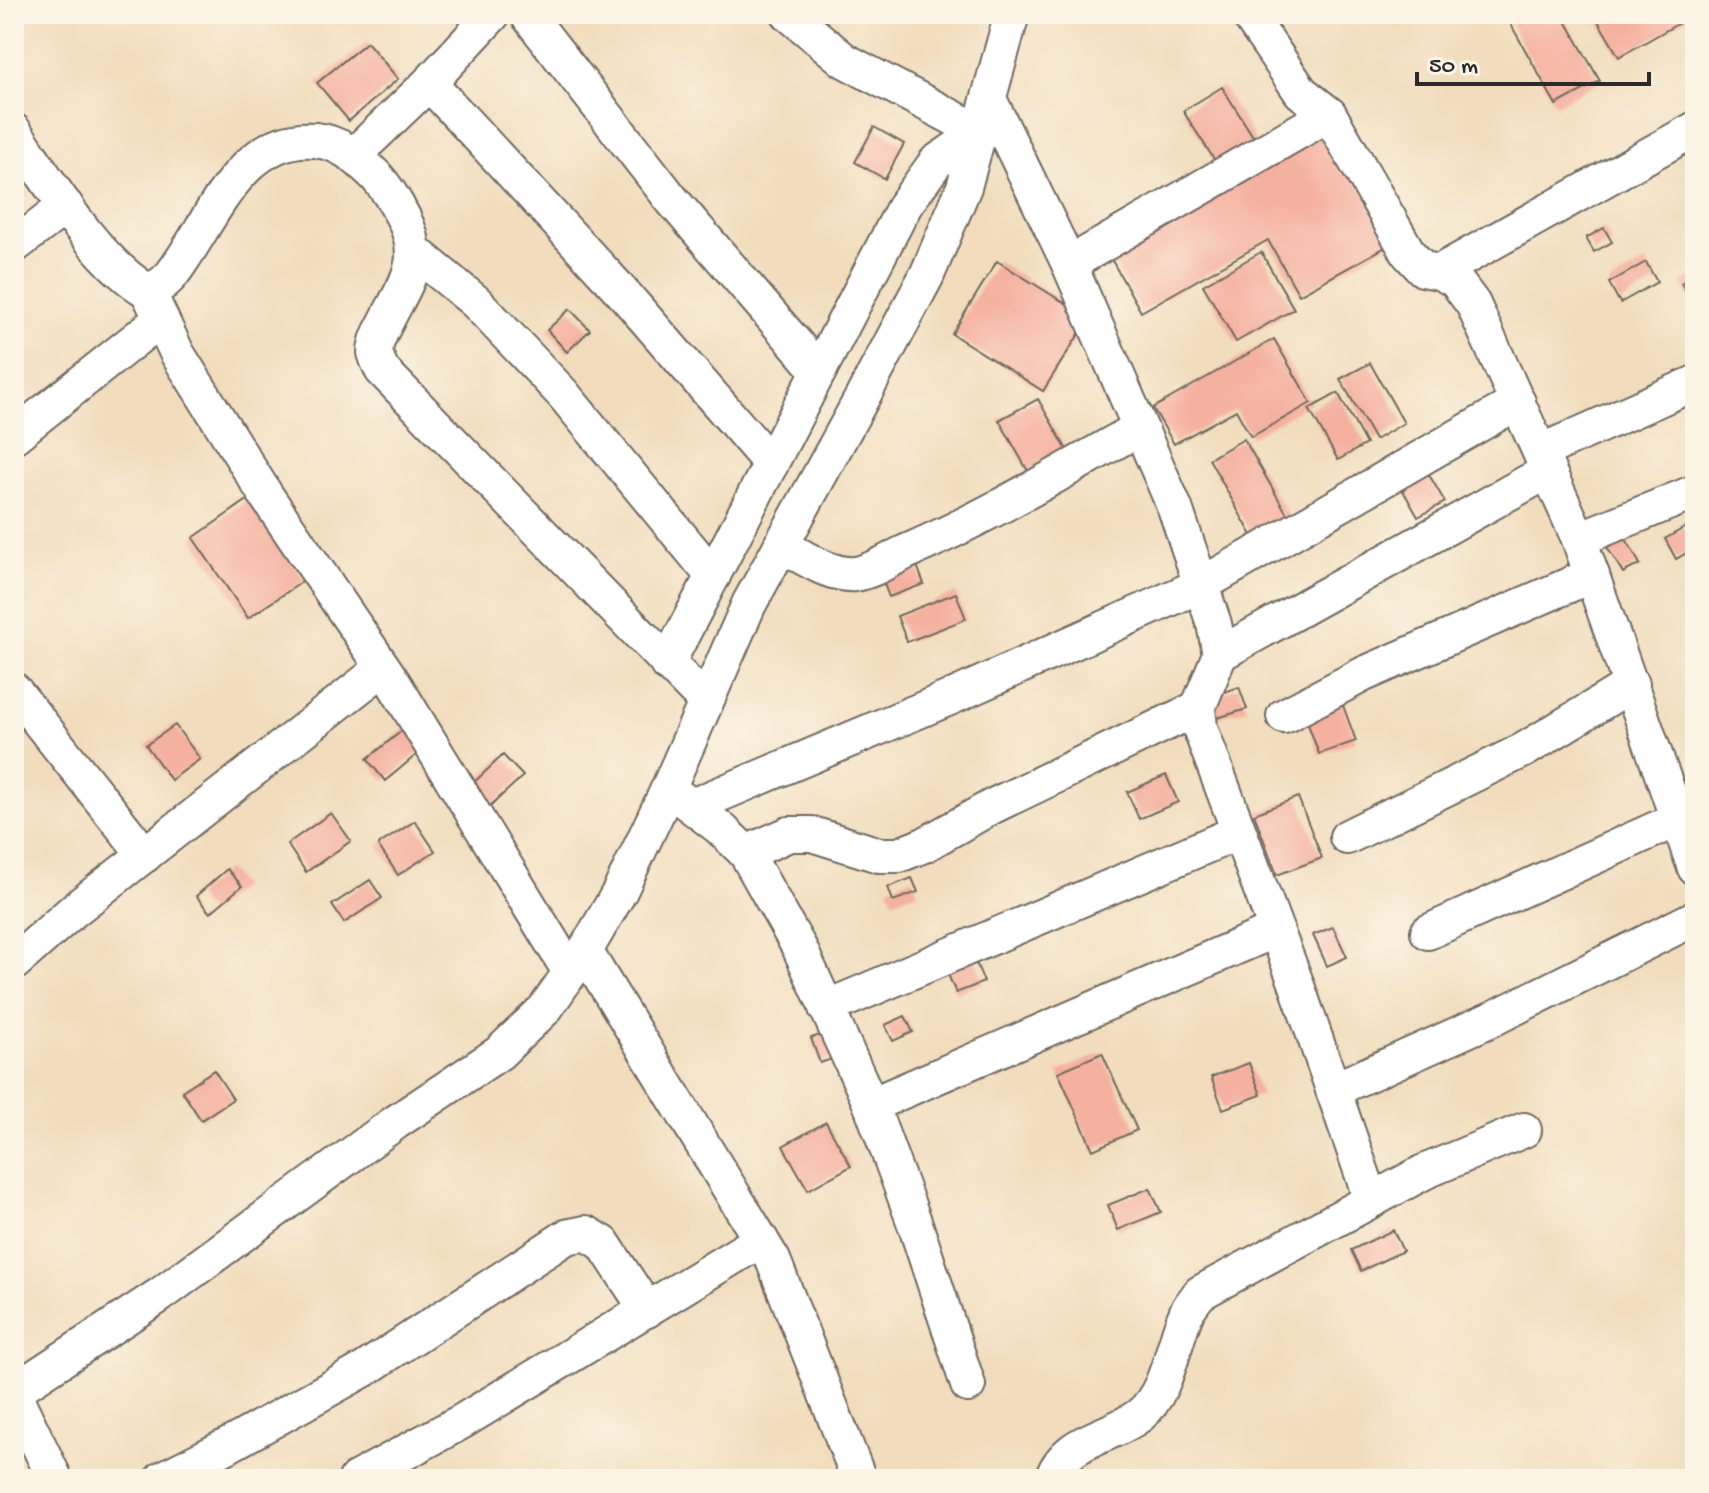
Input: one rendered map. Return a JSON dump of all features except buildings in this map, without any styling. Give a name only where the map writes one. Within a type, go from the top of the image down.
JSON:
[{"type":"street","points":[[354,155],[429,83],[493,14]]},
{"type":"street","points":[[527,14],[672,200],[819,371]]},
{"type":"street","points":[[789,14],[844,60],[980,132]]},
{"type":"street","points":[[55,1479],[14,1392],[160,1295],[396,1122],[499,1053],[545,1009],[578,961],[680,798],[706,702],[749,604],[927,275],[964,187],[1012,14]]},
{"type":"street","points":[[1248,14],[1301,92],[1329,114],[1409,254],[1423,269],[1455,280],[1473,304],[1579,539],[1695,868]]},
{"type":"street","points":[[429,83],[624,294],[771,464]]},
{"type":"street","points":[[989,99],[1069,264],[1175,508],[1214,624],[1220,654],[1198,708],[1200,728],[1276,930],[1371,1199]]},
{"type":"street","points":[[1069,264],[1329,114]]},
{"type":"street","points":[[1439,272],[1695,129]]},
{"type":"street","points":[[14,131],[66,206],[154,305],[177,353],[267,497],[761,1240],[773,1260],[803,1331],[859,1479]]},
{"type":"street","points":[[667,664],[905,205],[936,162],[980,132]]},
{"type":"street","points":[[14,436],[154,305],[162,287],[254,158],[279,143],[303,139],[327,141],[354,155],[388,189],[410,231],[415,252],[410,273],[380,333],[375,352],[382,370],[706,702]]},
{"type":"street","points":[[14,246],[66,206]]},
{"type":"street","points":[[415,252],[476,302],[563,394],[713,576]]},
{"type":"street","points":[[1220,654],[1544,461],[1695,383]]},
{"type":"street","points":[[680,798],[954,696],[1201,585],[1518,402]]},
{"type":"street","points":[[781,545],[821,566],[841,573],[857,574],[981,516],[1140,428]]},
{"type":"street","points":[[1579,539],[1695,492]]},
{"type":"street","points":[[1284,716],[1364,674],[1592,575]]},
{"type":"street","points":[[14,963],[74,910],[383,668]]},
{"type":"street","points":[[1347,837],[1524,750],[1632,684]]},
{"type":"street","points":[[14,690],[145,855]]},
{"type":"street","points":[[746,853],[789,834],[812,834],[879,855],[899,855],[924,845],[993,806],[1198,708]]},
{"type":"street","points":[[680,798],[720,828],[746,853],[800,949],[871,1105],[915,1224],[968,1385]]},
{"type":"street","points":[[1428,932],[1678,819]]},
{"type":"street","points":[[826,1008],[1239,832]]},
{"type":"street","points":[[1333,1090],[1494,1018],[1695,918]]},
{"type":"street","points":[[871,1105],[1276,930]]},
{"type":"street","points":[[1052,1479],[1057,1466],[1069,1452],[1139,1416],[1152,1403],[1187,1311],[1200,1293],[1424,1172],[1524,1130]]},
{"type":"street","points":[[172,1477],[365,1369],[566,1237],[586,1233],[603,1243],[647,1310]]},
{"type":"street","points":[[356,1479],[461,1422],[761,1240]]}]
